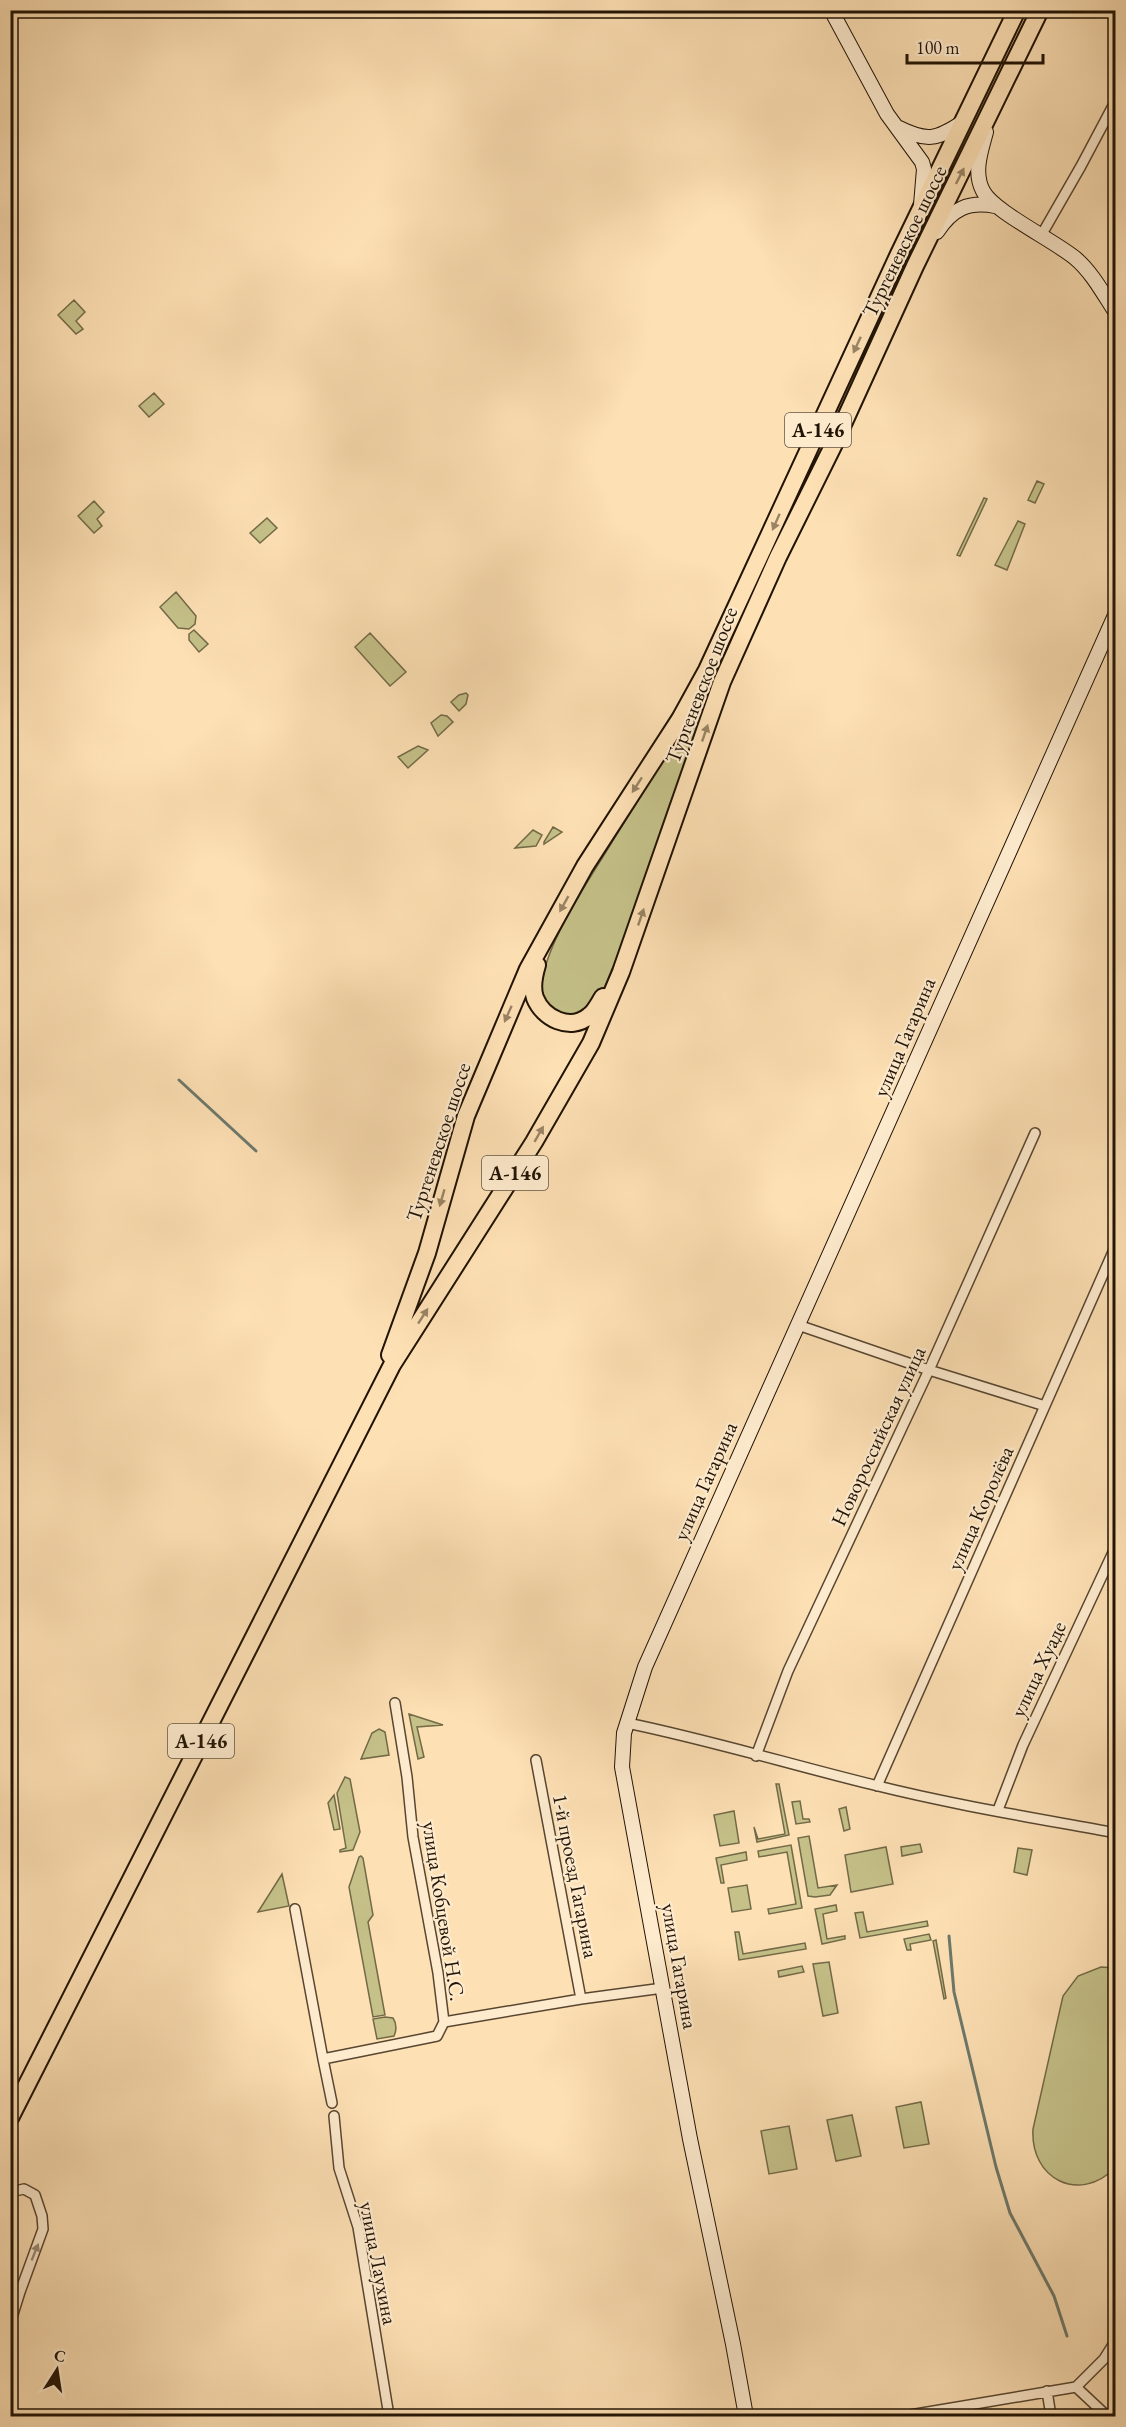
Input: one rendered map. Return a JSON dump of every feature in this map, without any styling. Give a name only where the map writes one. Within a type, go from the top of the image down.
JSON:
[{"type":"highway","name":"Тургеневское шоссе","points":[[389,1364],[427,1253],[466,1116],[501,1030],[542,943],[585,866],[680,719],[707,670],[920,211],[1017,10]]},
{"type":"highway","name":"Тургеневское шоссе","points":[[389,1364],[534,1142],[591,1043],[621,972],[722,682],[778,557],[833,446],[915,266],[989,119],[1040,10]]},
{"type":"highway","name":"А-146","points":[[542,943],[533,982],[534,996],[542,1010],[556,1021],[572,1023],[589,1017],[621,972]]},
{"type":"highway","name":"А-146","points":[[10,2102],[389,1364]]},
{"type":"highway","name":"А-146","points":[[10,2118],[389,1364]]},
{"type":"street","points":[[831,10],[880,102],[922,162],[924,169],[920,211]]},
{"type":"street","points":[[1042,234],[1116,100]]},
{"type":"street","points":[[989,119],[978,162],[978,174],[983,191],[995,206],[1042,234],[1078,260],[1116,313]]},
{"type":"street","points":[[895,126],[912,135],[930,138],[945,134],[963,122]]},
{"type":"street","points":[[915,266],[940,228],[959,208],[981,204],[995,206]]},
{"type":"street","name":"улица Гагарина","points":[[746,2416],[690,2139],[622,1767],[622,1748],[627,1723],[645,1667],[1116,613]]},
{"type":"street","name":"Новороссийская улица","points":[[756,1756],[788,1671],[929,1370],[1035,1132]]},
{"type":"street","name":"улица Королёва","points":[[878,1786],[1116,1245]]},
{"type":"street","points":[[798,1325],[929,1370],[1045,1406]]},
{"type":"street","name":"улица Хуаде","points":[[998,1810],[1023,1745],[1116,1546]]},
{"type":"street","name":"улица Кобцевой Н.С.","points":[[323,2059],[437,2036],[444,2022],[438,1973],[413,1837],[407,1777],[395,1703]]},
{"type":"street","points":[[627,1723],[680,1734],[756,1756],[878,1786],[1116,1833]]},
{"type":"street","name":"1-й проезд Гагарина","points":[[536,1760],[581,1999]]},
{"type":"street","points":[[295,1909],[332,2103]]},
{"type":"street","points":[[444,2022],[663,1988]]},
{"type":"street","name":"улица Лаухина","points":[[334,2116],[339,2168],[358,2227],[389,2416]]},
{"type":"street","points":[[10,2192],[24,2189],[35,2195],[43,2223],[41,2238],[10,2324]]},
{"type":"street","points":[[10,2290],[16,2307]]},
{"type":"street","points":[[904,2416],[1076,2387],[1104,2359],[1116,2340]]},
{"type":"street","points":[[1076,2387],[1107,2416]]},
{"type":"street","points":[[1047,2391],[1051,2416]]},
{"type":"shaded area","points":[[74,300],[85,312],[76,321],[83,329],[76,334],[58,315]]},
{"type":"shaded area","points":[[154,393],[164,404],[149,417],[139,406]]},
{"type":"shaded area","points":[[1037,481],[1044,484],[1035,503],[1028,500]]},
{"type":"shaded area","points":[[984,498],[987,499],[960,556],[957,555]]},
{"type":"shaded area","points":[[94,501],[104,512],[97,519],[102,526],[94,533],[78,516]]},
{"type":"shaded area","points":[[267,518],[277,528],[260,543],[250,533]]},
{"type":"shaded area","points":[[1018,521],[1025,524],[1007,570],[995,565]]},
{"type":"shaded area","points":[[176,592],[196,616],[195,624],[189,629],[178,628],[160,607]]},
{"type":"shaded area","points":[[194,630],[208,644],[199,652],[189,640],[189,634]]},
{"type":"shaded area","points":[[370,633],[406,672],[390,686],[355,647]]},
{"type":"shaded area","points":[[717,674],[633,916],[605,987],[584,1012],[572,1019],[557,1017],[539,995],[549,955],[558,935],[590,877]]},
{"type":"shaded area","points":[[466,693],[468,695],[466,704],[459,711],[451,702],[459,695]]},
{"type":"shaded area","points":[[441,715],[447,716],[453,722],[438,736],[431,723]]},
{"type":"shaded area","points":[[418,746],[428,750],[408,768],[398,757]]},
{"type":"shaded area","points":[[553,827],[562,832],[544,844],[544,842]]},
{"type":"shaded area","points":[[533,830],[542,835],[536,846],[515,848]]},
{"type":"shaded area","points":[[409,1714],[443,1725],[417,1727],[424,1757],[418,1759]]},
{"type":"shaded area","points":[[379,1729],[385,1732],[389,1755],[361,1759],[372,1733]]},
{"type":"shaded area","points":[[345,1777],[350,1779],[360,1832],[353,1850],[340,1852],[346,1848],[337,1793]]},
{"type":"shaded area","points":[[776,1784],[779,1784],[789,1835],[757,1842],[754,1827],[758,1839],[785,1834]]},
{"type":"shaded area","points":[[334,1795],[340,1829],[334,1830],[328,1803]]},
{"type":"shaded area","points":[[800,1801],[803,1819],[809,1819],[810,1822],[796,1824],[792,1802]]},
{"type":"shaded area","points":[[846,1807],[850,1829],[844,1831],[839,1809]]},
{"type":"shaded area","points":[[734,1811],[739,1843],[720,1846],[714,1815]]},
{"type":"shaded area","points":[[809,1836],[818,1888],[837,1885],[830,1895],[808,1896],[798,1838]]},
{"type":"shaded area","points":[[920,1844],[922,1852],[902,1856],[901,1847]]},
{"type":"shaded area","points":[[791,1845],[802,1908],[769,1914],[768,1909],[796,1904],[787,1852],[759,1857],[758,1851]]},
{"type":"shaded area","points":[[886,1847],[893,1884],[851,1892],[845,1855]]},
{"type":"shaded area","points":[[1018,1848],[1032,1850],[1027,1875],[1014,1872]]},
{"type":"shaded area","points":[[746,1852],[747,1860],[721,1865],[724,1883],[721,1883],[716,1858]]},
{"type":"shaded area","points":[[361,1856],[373,1915],[368,1922],[385,2015],[373,2017],[349,1887]]},
{"type":"shaded area","points":[[282,1874],[289,1906],[258,1912]]},
{"type":"shaded area","points":[[747,1885],[751,1909],[732,1912],[728,1888]]},
{"type":"shaded area","points":[[836,1905],[837,1911],[823,1914],[827,1939],[845,1936],[845,1939],[822,1944],[815,1909]]},
{"type":"shaded area","points":[[863,1912],[867,1932],[927,1921],[928,1926],[860,1938],[855,1913]]},
{"type":"shaded area","points":[[735,1932],[739,1932],[743,1954],[805,1943],[806,1949],[739,1960]]},
{"type":"shaded area","points":[[929,1934],[931,1940],[910,1944],[911,1950],[907,1950],[904,1939]]},
{"type":"shaded area","points":[[936,1940],[946,1998],[944,1999],[933,1941]]},
{"type":"shaded area","points":[[829,1962],[838,2013],[823,2016],[813,1964]]},
{"type":"shaded area","points":[[802,1966],[804,1972],[779,1977],[778,1971]]},
{"type":"shaded area","points":[[1101,1967],[1115,1968],[1115,2168],[1101,2179],[1087,2184],[1072,2185],[1059,2181],[1048,2173],[1039,2161],[1034,2147],[1033,2129],[1063,1996],[1078,1976]]},
{"type":"shaded area","points":[[393,2018],[396,2024],[394,2036],[377,2039],[373,2019]]},
{"type":"shaded area","points":[[921,2102],[929,2144],[904,2148],[896,2107]]},
{"type":"shaded area","points":[[852,2115],[861,2156],[836,2161],[827,2120]]},
{"type":"shaded area","points":[[789,2126],[797,2169],[769,2174],[761,2131]]},
{"type":"waterway","points":[[179,1080],[256,1151]]},
{"type":"waterway","points":[[949,1936],[954,1992],[996,2167],[1010,2213],[1054,2296],[1067,2336]]}]
